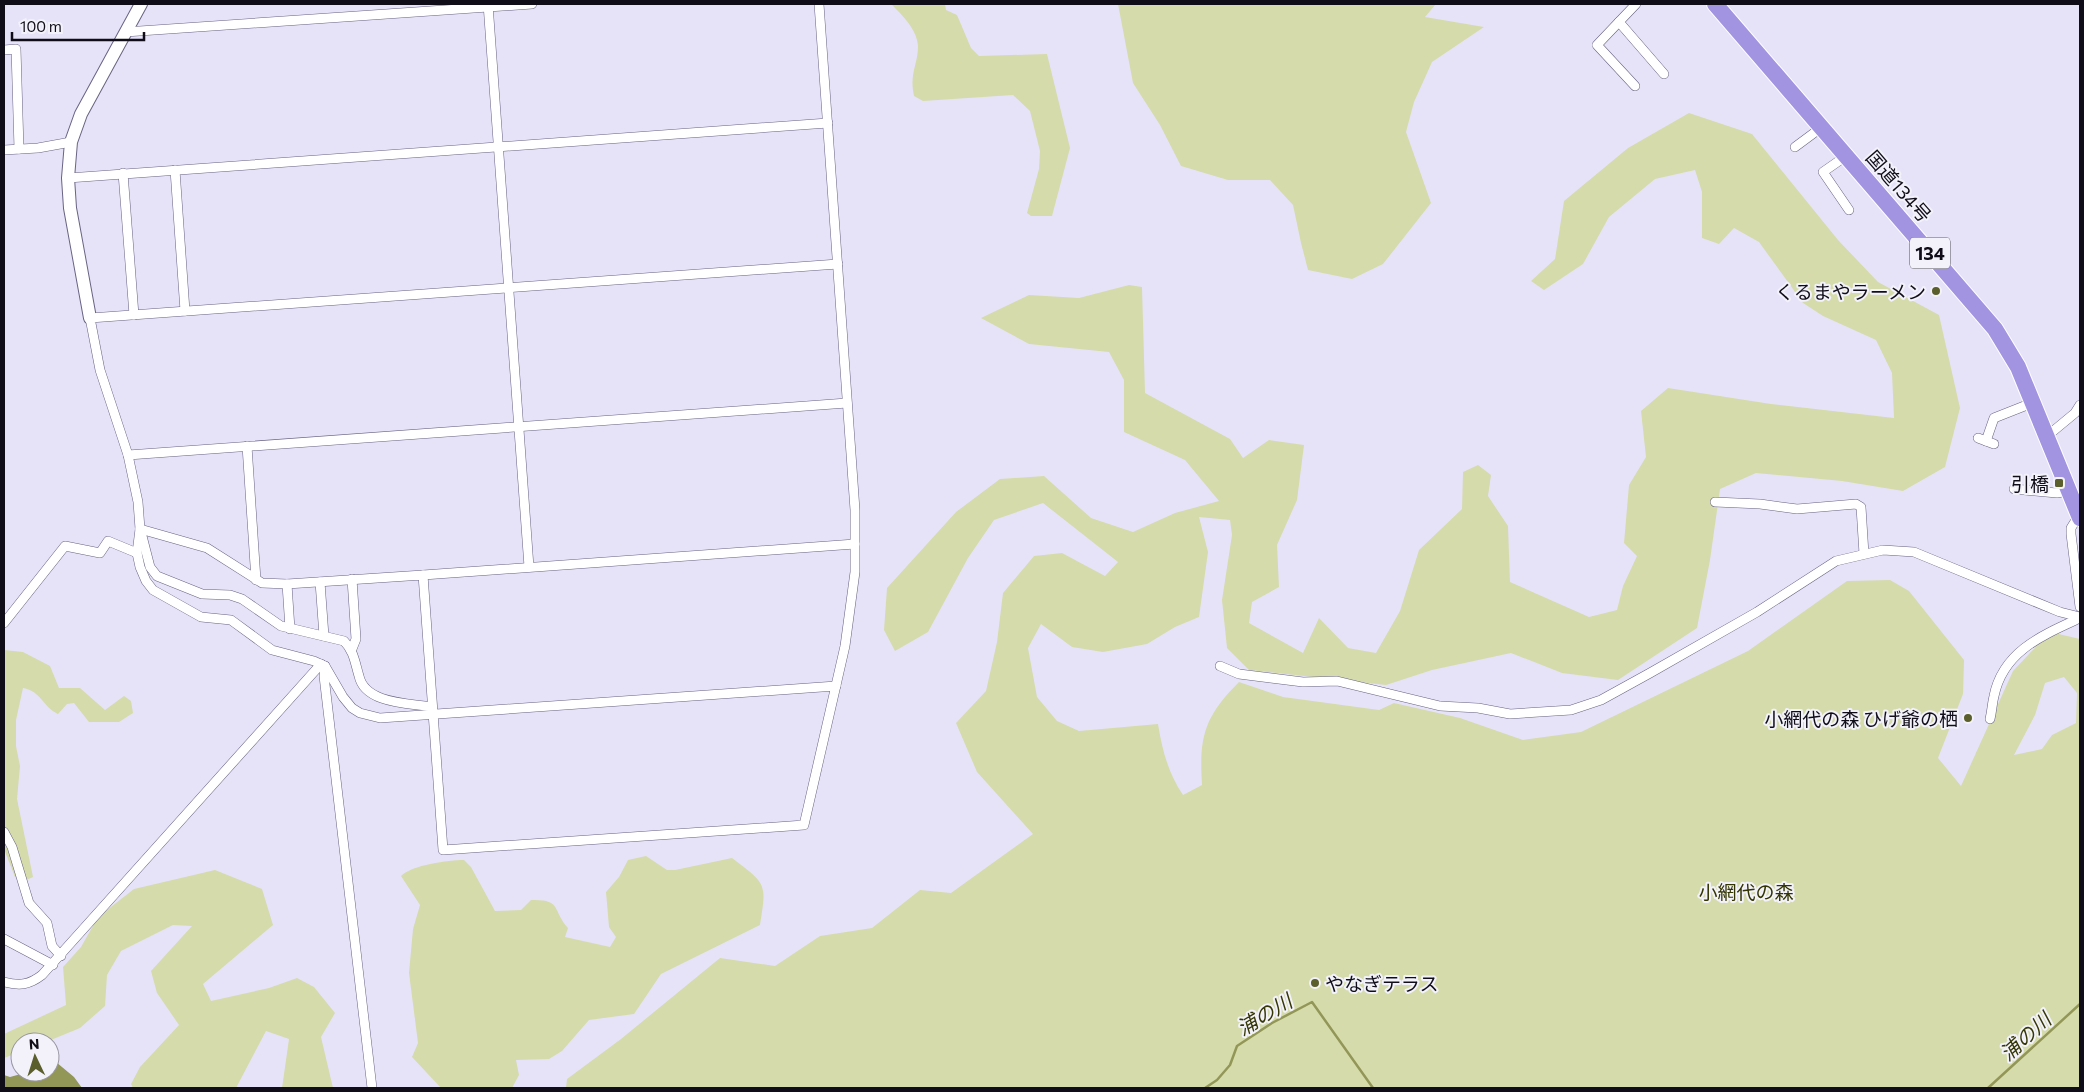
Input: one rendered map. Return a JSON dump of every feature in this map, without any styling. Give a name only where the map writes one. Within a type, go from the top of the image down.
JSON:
[{"type":"highway","name":"国道134号","points":[[1715,4],[1995,329],[2018,367],[2080,517]]},
{"type":"street","points":[[141,4],[81,114],[72,142],[68,178],[70,208],[100,370],[128,456],[138,502],[140,529],[150,567],[157,576],[202,594],[210,596],[230,595],[242,598],[281,626],[344,641],[352,649],[360,682],[366,691],[378,698],[433,711]]},
{"type":"street","points":[[125,32],[488,5],[532,4]]},
{"type":"street","points":[[423,575],[443,850],[804,825],[845,646],[852,599],[855,544],[855,510],[819,4]]},
{"type":"street","points":[[1635,86],[1597,45],[1636,4]]},
{"type":"street","points":[[488,5],[529,567]]},
{"type":"street","points":[[1619,22],[1664,74]]},
{"type":"street","points":[[4,50],[16,49],[20,149]]},
{"type":"street","points":[[68,178],[828,123]]},
{"type":"street","points":[[1795,147],[1822,127]]},
{"type":"street","points":[[4,150],[38,148],[72,142]]},
{"type":"street","points":[[1846,156],[1823,172],[1850,210]]},
{"type":"street","points":[[175,170],[185,310]]},
{"type":"street","points":[[124,173],[134,314]]},
{"type":"street","points":[[90,318],[838,264]]},
{"type":"street","points":[[1986,441],[1994,418],[2032,402]]},
{"type":"street","points":[[128,456],[847,403]]},
{"type":"street","points":[[2046,437],[2075,413],[2080,405]]},
{"type":"street","points":[[247,446],[256,580]]},
{"type":"street","points":[[2014,489],[2056,493],[2068,491]]},
{"type":"street","points":[[1715,502],[1760,504],[1797,509],[1856,504],[1861,507],[1864,554]]},
{"type":"street","points":[[2080,517],[2072,528],[2071,534],[2080,607]]},
{"type":"street","points":[[140,529],[207,548],[262,583],[287,584],[855,544]]},
{"type":"street","points":[[140,529],[137,553],[146,582],[153,590],[201,617],[231,620],[272,650],[323,665],[343,697],[360,713],[380,718],[433,711],[836,686]]},
{"type":"street","points":[[4,623],[65,546],[100,552],[108,541],[137,553]]},
{"type":"street","points":[[1220,666],[1239,674],[1303,682],[1337,682],[1440,706],[1478,708],[1510,714],[1572,710],[1601,700],[1728,630],[1826,567],[1841,560],[1884,550],[1914,552],[2060,612],[2080,618]]},
{"type":"street","points":[[352,579],[356,640],[352,649]]},
{"type":"street","points":[[320,582],[324,636]]},
{"type":"street","points":[[287,584],[290,629]]},
{"type":"street","points":[[1990,719],[1994,695],[2003,674],[2013,659],[2024,647],[2037,638],[2080,618]]},
{"type":"street","points":[[4,982],[24,985],[32,982],[53,965],[323,665]]},
{"type":"street","points":[[323,665],[372,1088]]},
{"type":"street","points":[[4,832],[12,847],[29,903],[46,923],[52,946],[60,956]]},
{"type":"street","points":[[4,939],[53,965]]},
{"type":"green space","points":[[891,4],[945,4],[946,10],[957,15],[971,48],[979,56],[1047,54],[1070,148],[1052,216],[1031,216],[1027,213],[1039,169],[1040,151],[1030,111],[1013,95],[923,101],[914,96],[913,75],[918,53],[917,40],[908,23]]},
{"type":"green space","points":[[1118,4],[1436,4],[1425,17],[1484,27],[1432,62],[1414,102],[1406,132],[1431,203],[1383,264],[1352,279],[1308,270],[1293,205],[1270,180],[1228,180],[1181,166],[1160,125],[1133,83]]},
{"type":"green space","name":"小網代の森","points":[[1689,113],[1752,134],[1838,240],[1878,282],[1939,315],[1960,408],[1945,467],[1903,491],[1842,481],[1756,473],[1720,489],[1710,560],[1697,628],[1618,680],[1562,673],[1511,653],[1432,670],[1386,685],[1249,670],[1227,648],[1222,600],[1232,535],[1230,520],[1199,517],[1208,552],[1199,617],[1175,627],[1147,644],[1103,652],[1072,647],[1041,624],[1028,648],[1037,697],[1057,721],[1079,731],[1158,724],[1166,761],[1183,795],[1202,785],[1202,754],[1206,729],[1218,706],[1239,682],[1283,697],[1379,710],[1394,703],[1460,718],[1523,740],[1581,732],[1748,651],[1847,581],[1890,580],[1909,591],[1964,660],[1963,694],[1938,758],[1961,786],[2013,671],[2050,632],[2080,639],[2080,1088],[566,1088],[567,1079],[621,1039],[720,958],[775,966],[820,936],[872,928],[920,890],[951,893],[1033,834],[977,772],[956,723],[986,691],[997,642],[1003,593],[1034,556],[1062,553],[1105,576],[1118,562],[1043,503],[994,520],[968,558],[928,632],[895,651],[884,630],[887,588],[956,512],[1000,479],[1044,476],[1091,518],[1133,532],[1175,513],[1219,501],[1185,460],[1124,432],[1124,380],[1109,352],[1029,344],[981,318],[1029,295],[1079,298],[1129,285],[1142,287],[1145,393],[1230,439],[1243,458],[1269,440],[1304,445],[1297,500],[1277,545],[1279,587],[1252,602],[1249,623],[1303,653],[1319,618],[1348,648],[1376,653],[1400,611],[1419,550],[1462,509],[1463,472],[1478,465],[1491,475],[1488,496],[1508,526],[1510,582],[1589,617],[1617,610],[1623,586],[1637,556],[1624,543],[1629,485],[1646,457],[1641,411],[1668,388],[1771,404],[1894,418],[1892,373],[1876,340],[1823,316],[1803,303],[1759,242],[1734,228],[1719,244],[1702,238],[1702,192],[1695,170],[1655,179],[1609,217],[1583,264],[1544,290],[1531,281],[1555,259],[1564,201],[1628,148]],"holes":[[[2064,677],[2077,693],[2076,723],[2052,735],[2042,749],[2014,755],[2035,715],[2045,683]]]},
{"type":"green space","points":[[4,650],[23,652],[50,666],[59,688],[80,688],[105,710],[124,696],[131,701],[133,713],[119,722],[89,722],[74,703],[67,704],[58,714],[34,692],[23,688],[16,720],[16,746],[20,766],[17,799],[33,877],[22,882],[15,877],[4,849]]},
{"type":"green space","points":[[646,856],[667,870],[732,858],[752,873],[761,885],[763,900],[760,925],[661,974],[634,1014],[589,1020],[562,1051],[549,1059],[516,1060],[519,1075],[512,1088],[441,1088],[412,1057],[418,1043],[409,973],[413,929],[420,905],[401,876],[422,866],[464,860],[471,867],[495,911],[521,910],[531,900],[548,901],[555,907],[568,928],[565,937],[610,947],[616,937],[609,927],[606,892],[619,877],[628,860]]},
{"type":"green space","points":[[215,870],[262,889],[273,925],[203,984],[211,1001],[269,988],[297,978],[314,987],[335,1013],[321,1037],[333,1088],[282,1088],[289,1039],[266,1031],[236,1088],[133,1088],[131,1084],[140,1067],[179,1025],[157,993],[151,971],[192,926],[173,925],[121,951],[107,975],[105,1006],[80,1028],[60,1036],[60,1032],[10,1032],[10,1056],[4,1058],[4,1034],[66,1005],[63,967],[81,947],[98,917],[134,889]]},
{"type":"shaded area","points":[[60,1065],[74,1077],[82,1088],[4,1088],[4,1075],[10,1077],[10,1082],[60,1082]]},
{"type":"waterway","name":"浦の川","points":[[1205,1088],[1217,1080],[1230,1065],[1237,1046],[1272,1023],[1312,1002],[1373,1088]]},
{"type":"waterway","name":"浦の川","points":[[1988,1088],[2080,1004]]},
{"type":"place","name":"くるまやラーメン","points":[[1936,291]]},
{"type":"place","name":"引橋","points":[[2059,483]]},
{"type":"place","name":"小網代の森 ひげ爺の栖","points":[[1968,718]]},
{"type":"place","name":"やなぎテラス","points":[[1315,983]]}]
